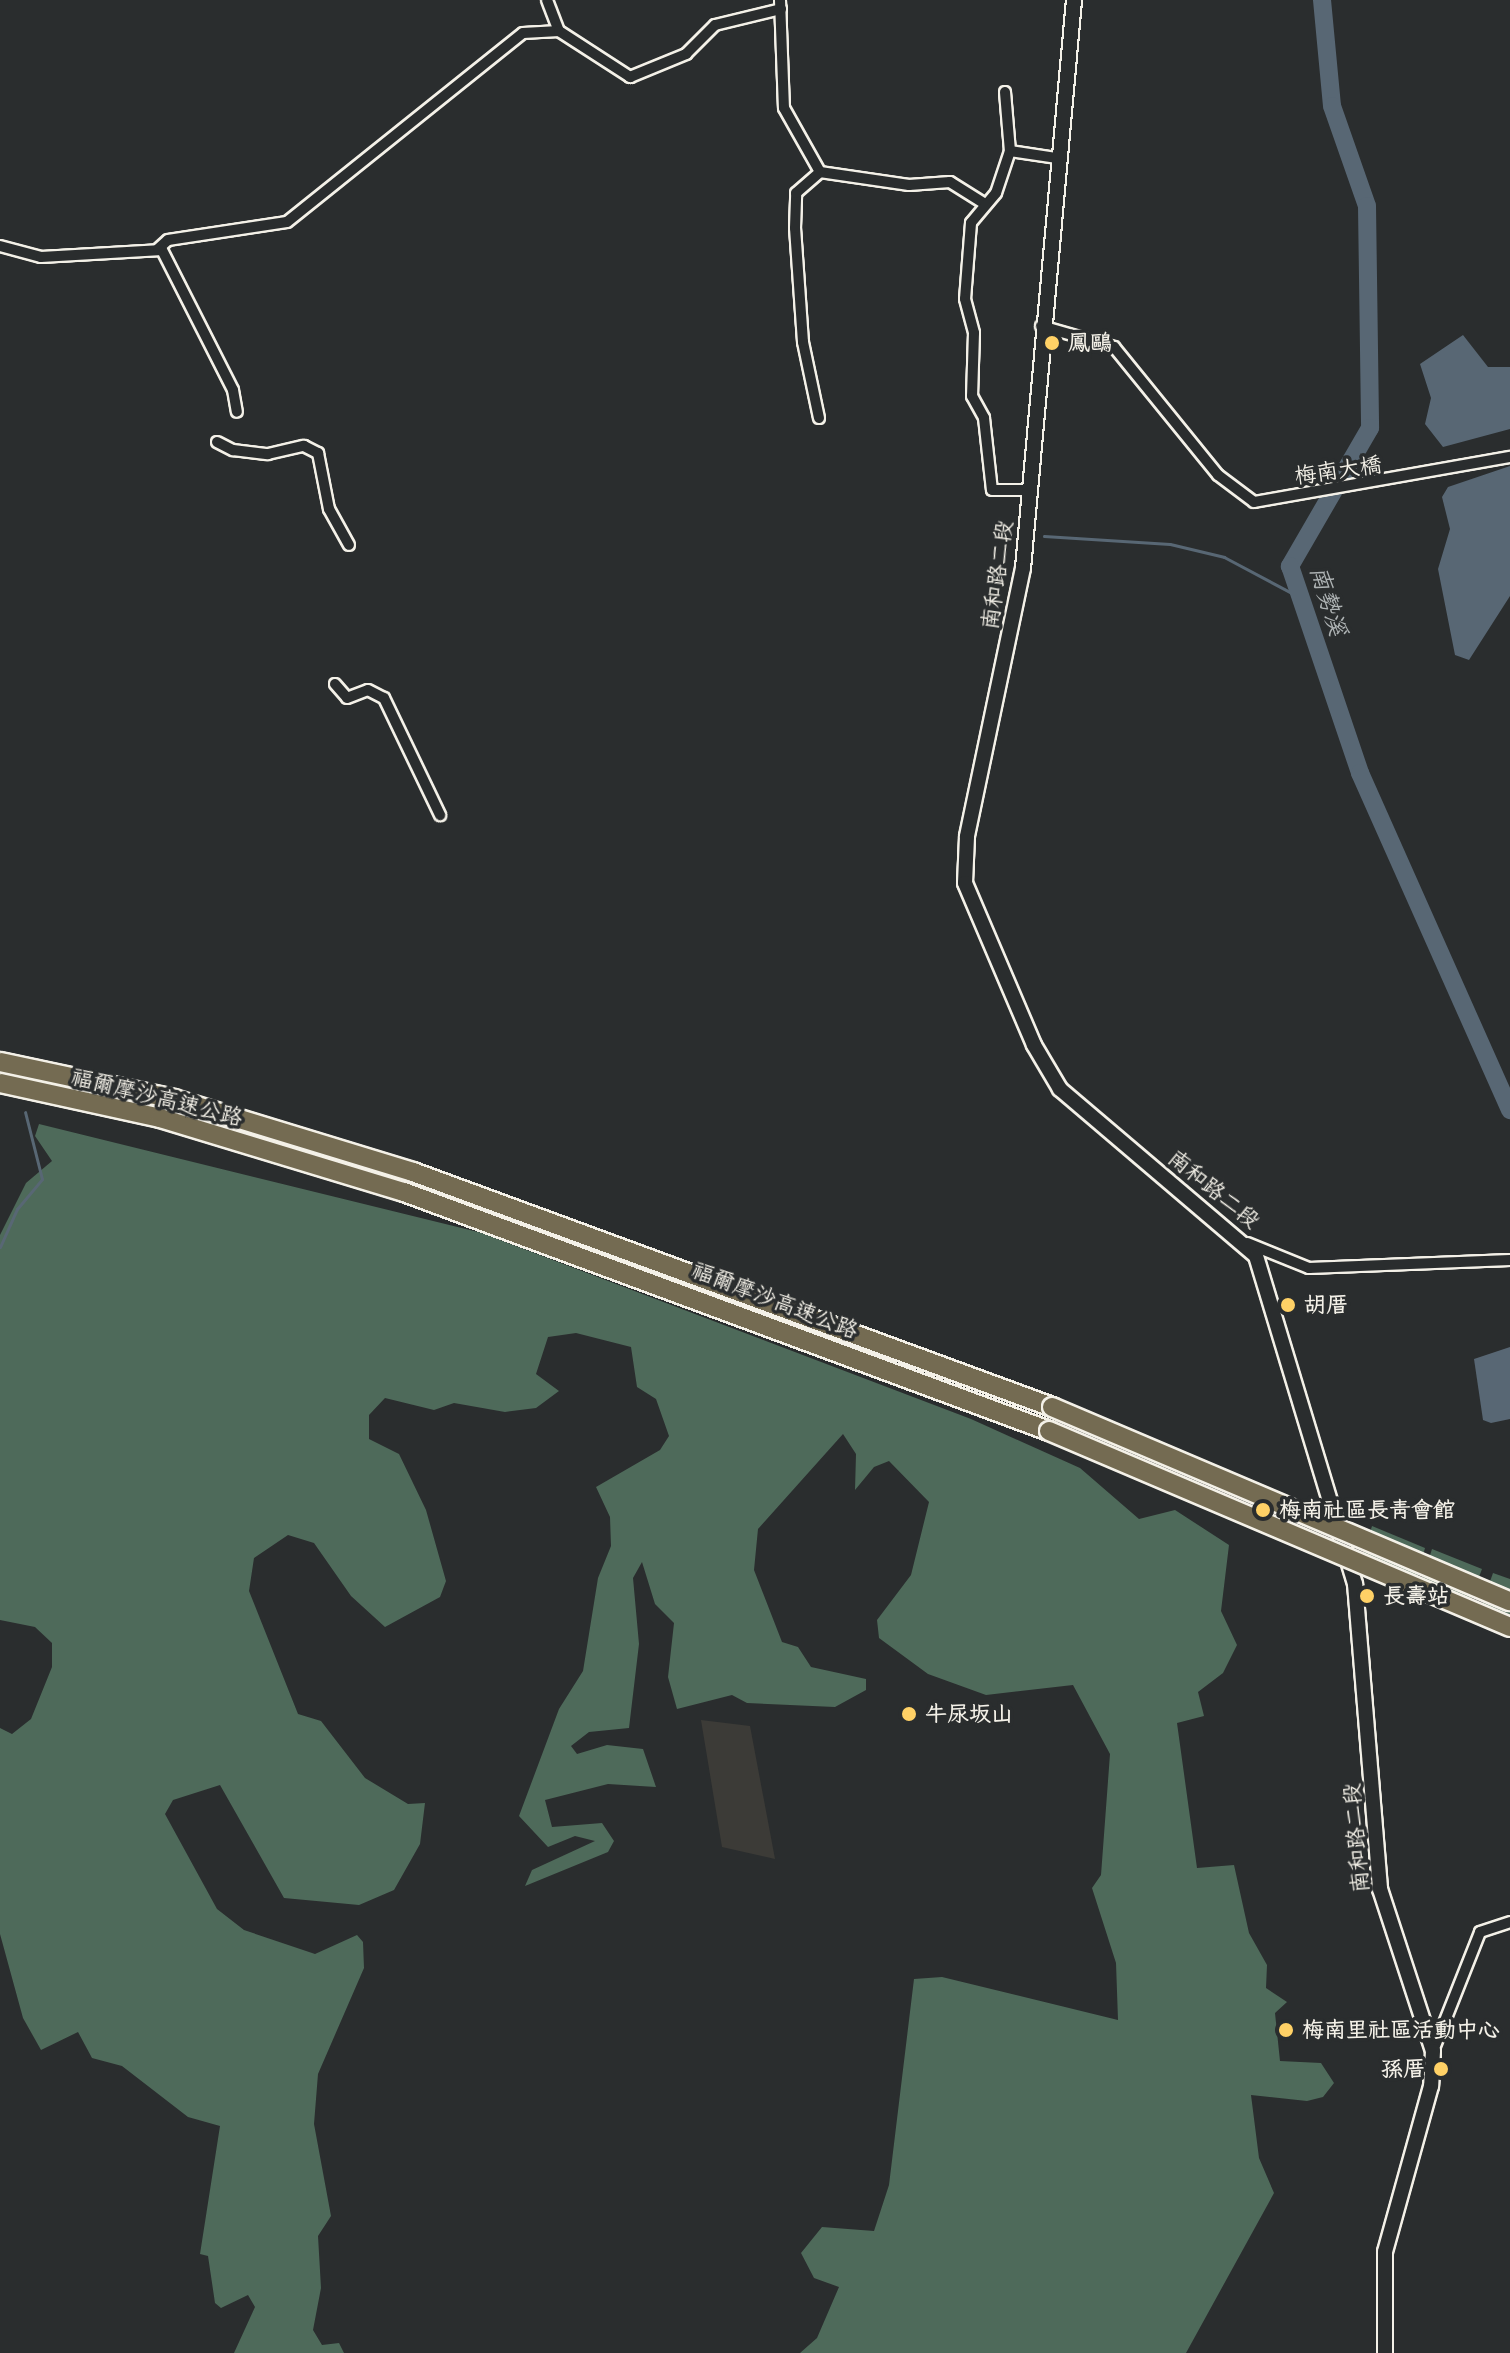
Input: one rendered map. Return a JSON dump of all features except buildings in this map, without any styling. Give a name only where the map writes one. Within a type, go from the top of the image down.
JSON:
[{"type":"highway","name":"福爾摩沙高速公路","points":[[0,1062],[174,1099],[413,1172],[1052,1407],[1510,1601]]},
{"type":"highway","name":"福爾摩沙高速公路","points":[[0,1083],[160,1118],[404,1192],[1049,1431],[1510,1627]]},
{"type":"main road","name":"南和路二段","points":[[1074,0],[1041,326],[1030,490],[1014,621],[966,847],[968,894],[1060,1089],[1247,1243],[1272,1294],[1355,1584],[1380,1889],[1433,2051],[1431,2086],[1385,2252],[1385,2353]]},
{"type":"street","points":[[547,0],[559,31],[630,77],[686,54],[715,25],[780,4],[784,108],[820,172]]},
{"type":"street","points":[[0,246],[41,257],[158,249],[168,240],[287,222],[523,33],[559,31]]},
{"type":"street","points":[[1005,92],[1010,151],[966,245],[972,396],[984,418],[992,490],[1030,490]]},
{"type":"street","points":[[1010,151],[1057,151]]},
{"type":"street","points":[[819,418],[795,266],[801,240],[796,193],[820,172],[909,185],[950,182],[985,204]]},
{"type":"street","points":[[158,249],[178,275],[237,412]]},
{"type":"street","name":"梅南大橋","points":[[1041,326],[1114,347],[1235,492],[1271,500],[1411,480],[1510,457]]},
{"type":"street","points":[[217,442],[245,452],[304,446],[318,453],[329,509],[349,545]]},
{"type":"street","points":[[335,684],[347,698],[368,690],[384,698],[440,815]]},
{"type":"street","points":[[1247,1243],[1309,1268],[1510,1260]]},
{"type":"street","points":[[1433,2051],[1480,1932],[1510,1922]]},
{"type":"shaded area","points":[[701,1720],[750,1726],[775,1859],[722,1847]]},
{"type":"green space","points":[[39,1124],[482,1233],[971,1419],[1080,1468],[1139,1519],[1175,1510],[1229,1545],[1221,1611],[1237,1645],[1223,1673],[1198,1692],[1204,1716],[1177,1723],[1197,1868],[1234,1865],[1249,1933],[1267,1965],[1266,1988],[1287,2002],[1275,2013],[1280,2061],[1321,2063],[1334,2083],[1323,2097],[1307,2101],[1251,2095],[1259,2158],[1274,2193],[1186,2353],[800,2353],[817,2338],[839,2287],[814,2278],[801,2253],[822,2227],[874,2231],[889,2185],[914,1979],[942,1977],[1118,2020],[1116,1963],[1092,1888],[1101,1875],[1110,1754],[1073,1685],[986,1695],[928,1674],[879,1638],[877,1620],[911,1575],[929,1502],[889,1461],[874,1467],[855,1490],[856,1454],[843,1434],[758,1529],[754,1570],[782,1642],[798,1647],[811,1667],[866,1679],[866,1690],[835,1707],[747,1703],[732,1695],[677,1709],[668,1677],[674,1623],[655,1604],[642,1562],[633,1578],[639,1644],[629,1728],[589,1732],[571,1746],[577,1754],[607,1745],[643,1749],[656,1787],[608,1784],[545,1800],[552,1827],[602,1823],[614,1841],[608,1852],[525,1886],[532,1870],[595,1841],[575,1836],[548,1847],[519,1816],[559,1709],[583,1671],[598,1578],[611,1546],[610,1517],[596,1487],[660,1450],[669,1436],[656,1399],[637,1387],[631,1347],[576,1333],[548,1337],[536,1374],[559,1391],[536,1408],[505,1412],[454,1403],[434,1410],[385,1398],[369,1415],[369,1439],[399,1454],[426,1510],[446,1581],[440,1597],[385,1627],[351,1596],[314,1543],[288,1535],[254,1558],[249,1591],[298,1714],[321,1721],[365,1778],[408,1804],[425,1803],[420,1844],[394,1890],[359,1905],[284,1898],[220,1785],[173,1800],[165,1814],[217,1909],[244,1930],[315,1954],[357,1935],[363,1942],[364,1968],[318,2074],[314,2124],[331,2216],[318,2236],[321,2288],[313,2330],[322,2345],[339,2343],[344,2353],[234,2353],[255,2307],[248,2295],[221,2308],[215,2303],[208,2256],[200,2254],[220,2126],[188,2117],[122,2066],[92,2058],[78,2032],[41,2050],[23,2018],[0,1934],[0,1728],[12,1734],[31,1719],[52,1667],[52,1643],[35,1627],[0,1620],[0,1235],[26,1183],[52,1161],[35,1136]]},
{"type":"green space","points":[[1372,1526],[1425,1548],[1412,1595],[1357,1573]]},
{"type":"green space","points":[[1432,1549],[1482,1569],[1465,1614],[1417,1596]]},
{"type":"green space","points":[[1493,1573],[1510,1579],[1510,1635],[1476,1621]]},
{"type":"water","points":[[1463,335],[1488,367],[1510,367],[1510,429],[1443,447],[1425,424],[1431,398],[1420,364]]},
{"type":"water","points":[[1510,466],[1510,596],[1469,660],[1455,655],[1438,569],[1450,529],[1442,497],[1448,487]]},
{"type":"water","points":[[1510,1347],[1510,1419],[1491,1423],[1483,1420],[1474,1359]]},
{"type":"waterway","name":"南勢溪","points":[[1322,0],[1332,106],[1367,206],[1370,428],[1290,566],[1360,773],[1510,1110]]},
{"type":"waterway","points":[[1044,536],[1170,544],[1224,557],[1301,598]]},
{"type":"waterway","points":[[0,1247],[17,1209],[42,1179],[25,1112]]},
{"type":"place","name":"鳳鷗","points":[[1052,343]]},
{"type":"place","name":"胡厝","points":[[1288,1305]]},
{"type":"place","name":"梅南社區長青會館","points":[[1263,1510]]},
{"type":"place","name":"長壽站","points":[[1367,1596]]},
{"type":"place","name":"牛尿坂山","points":[[909,1714]]},
{"type":"place","name":"梅南里社區活動中心","points":[[1286,2030]]},
{"type":"place","name":"孫厝","points":[[1441,2069]]}]
